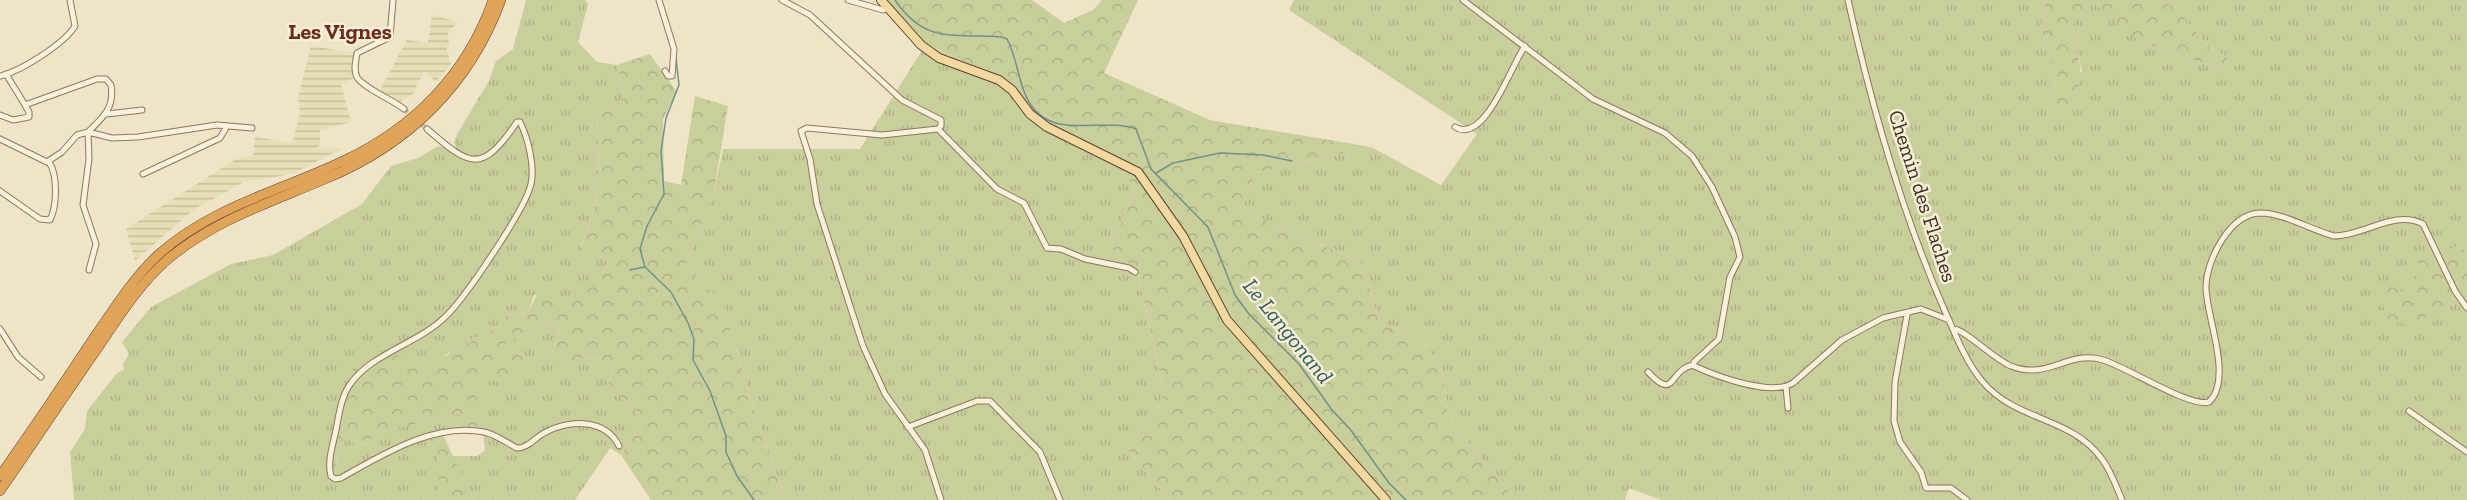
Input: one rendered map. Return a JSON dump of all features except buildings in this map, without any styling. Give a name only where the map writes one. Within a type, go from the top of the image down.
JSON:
[{"type":"highway","points":[[0,476],[119,301],[157,256],[189,231],[232,206],[342,162],[382,141],[401,127],[435,97],[457,71],[474,43],[493,0]]},
{"type":"highway","points":[[0,491],[126,307],[165,262],[195,238],[219,224],[345,171],[401,138],[439,104],[463,74],[485,38],[501,0]]},
{"type":"main road","points":[[881,0],[921,45],[939,58],[999,80],[1012,90],[1030,114],[1047,127],[1138,172],[1183,236],[1227,320],[1386,500]]},
{"type":"street","points":[[0,115],[13,120],[29,117],[25,105],[3,75],[56,48],[76,22],[70,0]]},
{"type":"street","points":[[393,0],[390,37],[357,53],[355,69],[362,83],[404,109]]},
{"type":"street","points":[[659,0],[675,56],[672,76],[668,76],[665,71]]},
{"type":"street","points":[[782,0],[810,15],[902,100],[941,120],[941,126],[938,129]]},
{"type":"street","points":[[848,0],[883,10],[888,7]]},
{"type":"street","points":[[1463,0],[1600,104],[1669,135],[1692,156],[1707,177],[1735,237],[1740,257],[1730,277],[1719,339],[1693,365],[1683,369],[1674,380],[1664,385],[1657,383],[1648,372]]},
{"type":"street","name":"Chemin des Flaches","points":[[1848,0],[1913,231],[1949,320],[1980,379],[1997,397],[2022,412],[2068,429],[2086,441],[2106,464],[2122,500]]},
{"type":"street","points":[[1455,127],[1465,130],[1473,129],[1487,113],[1525,46]]},
{"type":"street","points":[[0,139],[27,150],[42,162],[49,162],[62,152],[77,135],[88,132],[107,114],[112,92],[109,81],[102,78],[25,105]]},
{"type":"street","points":[[107,114],[142,110]]},
{"type":"street","points":[[427,129],[459,156],[471,161],[488,155],[517,122],[520,122],[529,155],[531,186],[515,220],[453,309],[422,335],[378,360],[351,383],[342,401],[336,427],[331,454],[331,476],[335,479],[341,478],[376,458],[421,439],[463,432],[483,432],[517,448],[523,448],[547,431],[581,423],[594,425],[606,431],[619,446]]},
{"type":"street","points":[[142,174],[220,138],[226,126]]},
{"type":"street","points":[[88,132],[112,138],[138,137],[197,127],[252,128]]},
{"type":"street","points":[[938,129],[882,135],[807,128],[801,131],[810,159],[817,204],[863,346],[885,393],[925,450],[941,500]]},
{"type":"street","points":[[938,129],[997,189],[1024,203],[1047,248],[1061,249],[1085,259],[1129,268],[1135,272]]},
{"type":"street","points":[[88,132],[89,159],[83,205],[96,244],[89,270]]},
{"type":"street","points":[[0,191],[40,219],[50,220],[54,210],[54,185],[53,167],[49,162]]},
{"type":"street","points":[[1954,329],[1962,332],[1997,359],[2020,369],[2039,372],[2077,358],[2096,358],[2115,364],[2190,400],[2209,402],[2216,389],[2218,359],[2206,287],[2208,278],[2216,255],[2232,227],[2244,217],[2261,213],[2334,236],[2346,236],[2393,221],[2416,220],[2423,224],[2455,291],[2467,308]]},
{"type":"street","points":[[1693,365],[1737,382],[1785,387],[1842,340],[1883,318],[1906,315],[1921,309],[1949,320]]},
{"type":"street","points":[[1906,315],[1895,382],[1894,421],[1897,436],[1922,474],[1926,488],[1951,488],[1968,500]]},
{"type":"street","points":[[0,329],[18,357],[41,377]]},
{"type":"street","points":[[1785,387],[1788,408]]},
{"type":"street","points":[[908,427],[977,401],[990,401],[1040,452],[1060,500]]},
{"type":"street","points":[[2409,411],[2467,452]]},
{"type":"shaded area","points":[[432,15],[458,22],[448,33],[449,46],[446,46],[451,64],[436,82],[424,71],[413,94],[400,102],[380,90],[407,40],[428,43]]},
{"type":"shaded area","points":[[311,46],[355,53],[354,78],[341,84],[351,122],[320,130],[320,145],[316,149],[343,148],[292,174],[244,182],[193,210],[135,261],[126,229],[236,159],[253,156],[255,137],[292,143],[300,113],[298,97]]},
{"type":"green space","points":[[526,0],[585,0],[588,4],[578,42],[597,62],[617,65],[624,101],[597,111],[598,181],[593,213],[580,248],[608,261],[598,286],[561,299],[534,295],[528,312],[508,314],[488,335],[473,338],[469,344],[455,346],[435,361],[407,370],[351,376],[339,401],[326,470],[336,470],[337,452],[347,435],[356,448],[384,431],[456,414],[462,415],[456,427],[433,431],[425,441],[434,446],[439,461],[439,500],[74,500],[70,452],[85,429],[87,411],[117,373],[124,370],[123,364],[129,354],[122,342],[151,307],[231,264],[273,255],[362,204],[391,166],[418,158],[438,146],[457,150],[454,142],[457,134],[489,81],[496,61],[513,49]]},
{"type":"green space","points":[[879,0],[1032,0],[1064,23],[1093,10],[1102,0],[1138,0],[1104,73],[1210,120],[1371,147],[1256,173],[1240,210],[1361,262],[1380,323],[1419,337],[1441,366],[1447,410],[1452,414],[1453,424],[1516,500],[1170,500],[1128,451],[1165,396],[1137,270],[1110,248],[1135,189],[1098,140],[1052,120],[968,64],[917,39]]},
{"type":"green space","points":[[1294,0],[2045,0],[2041,28],[2055,73],[2053,115],[2082,71],[2071,27],[2092,0],[2139,41],[2221,70],[2228,58],[2208,46],[2176,8],[2155,0],[2467,0],[2467,500],[1661,500],[1629,488],[1625,500],[1516,500],[1453,424],[1452,414],[1447,410],[1441,366],[1419,337],[1380,323],[1361,262],[1240,210],[1256,173],[1371,147],[1441,185],[1477,134],[1289,10]]},
{"type":"green space","points":[[2045,0],[2155,0],[2176,8],[2208,46],[2228,58],[2221,70],[2139,41],[2092,1],[2071,27],[2080,77],[2076,96],[2062,124],[2053,115],[2055,73],[2041,28]]},
{"type":"green space","points":[[926,44],[968,64],[1052,120],[1098,140],[1135,189],[1110,248],[1137,270],[1165,396],[1128,451],[1170,500],[785,500],[750,396],[723,305],[686,264],[714,192],[723,149],[860,149]]},
{"type":"green space","points":[[650,54],[677,92],[663,119],[664,181],[681,185],[695,96],[728,106],[714,192],[686,264],[723,305],[750,396],[785,500],[651,500],[621,455],[643,421],[609,384],[615,361],[583,358],[566,363],[551,357],[560,331],[549,323],[499,346],[500,351],[523,355],[533,362],[510,387],[478,374],[484,430],[442,433],[474,500],[439,500],[439,461],[434,446],[424,441],[433,431],[456,427],[461,415],[456,414],[385,431],[356,448],[347,435],[337,452],[336,470],[326,471],[339,401],[351,376],[354,361],[372,361],[392,349],[411,369],[448,355],[454,346],[469,344],[473,338],[488,335],[508,314],[528,312],[541,287],[561,299],[598,285],[608,261],[580,249],[593,213],[598,181],[597,111],[624,101],[617,65]]},
{"type":"green space","points":[[2460,244],[2467,256],[2467,308],[2455,291],[2442,254]]},
{"type":"green space","points":[[2432,249],[2454,298],[2415,324],[2390,323],[2377,292],[2380,281],[2402,292],[2423,272],[2417,260]]},
{"type":"green space","points":[[549,323],[560,331],[551,356],[566,363],[583,358],[615,361],[609,384],[643,421],[621,455],[610,448],[575,500],[474,500],[452,456],[477,456],[485,450],[477,374],[523,355],[500,351],[498,346]]},
{"type":"waterway","name":"Le Langonand","points":[[895,0],[913,20],[931,31],[942,34],[1007,39],[1027,98],[1041,116],[1052,122],[1065,125],[1109,125],[1136,129],[1151,169],[1208,227],[1235,295],[1249,314],[1299,364],[1389,483],[1406,500]]},
{"type":"waterway","points":[[676,58],[679,85],[666,118],[661,151],[664,194],[647,226],[640,249],[645,267],[671,292],[688,323],[694,339],[693,360],[710,391],[726,436],[726,452],[737,476],[754,500]]},
{"type":"waterway","points":[[1156,173],[1173,163],[1220,153],[1263,155],[1292,161]]},
{"type":"waterway","points":[[630,270],[644,267]]},
{"type":"tunnel","points":[[404,109],[427,129]]},
{"type":"district","name":"Les Vignes","points":[[340,31]]}]
